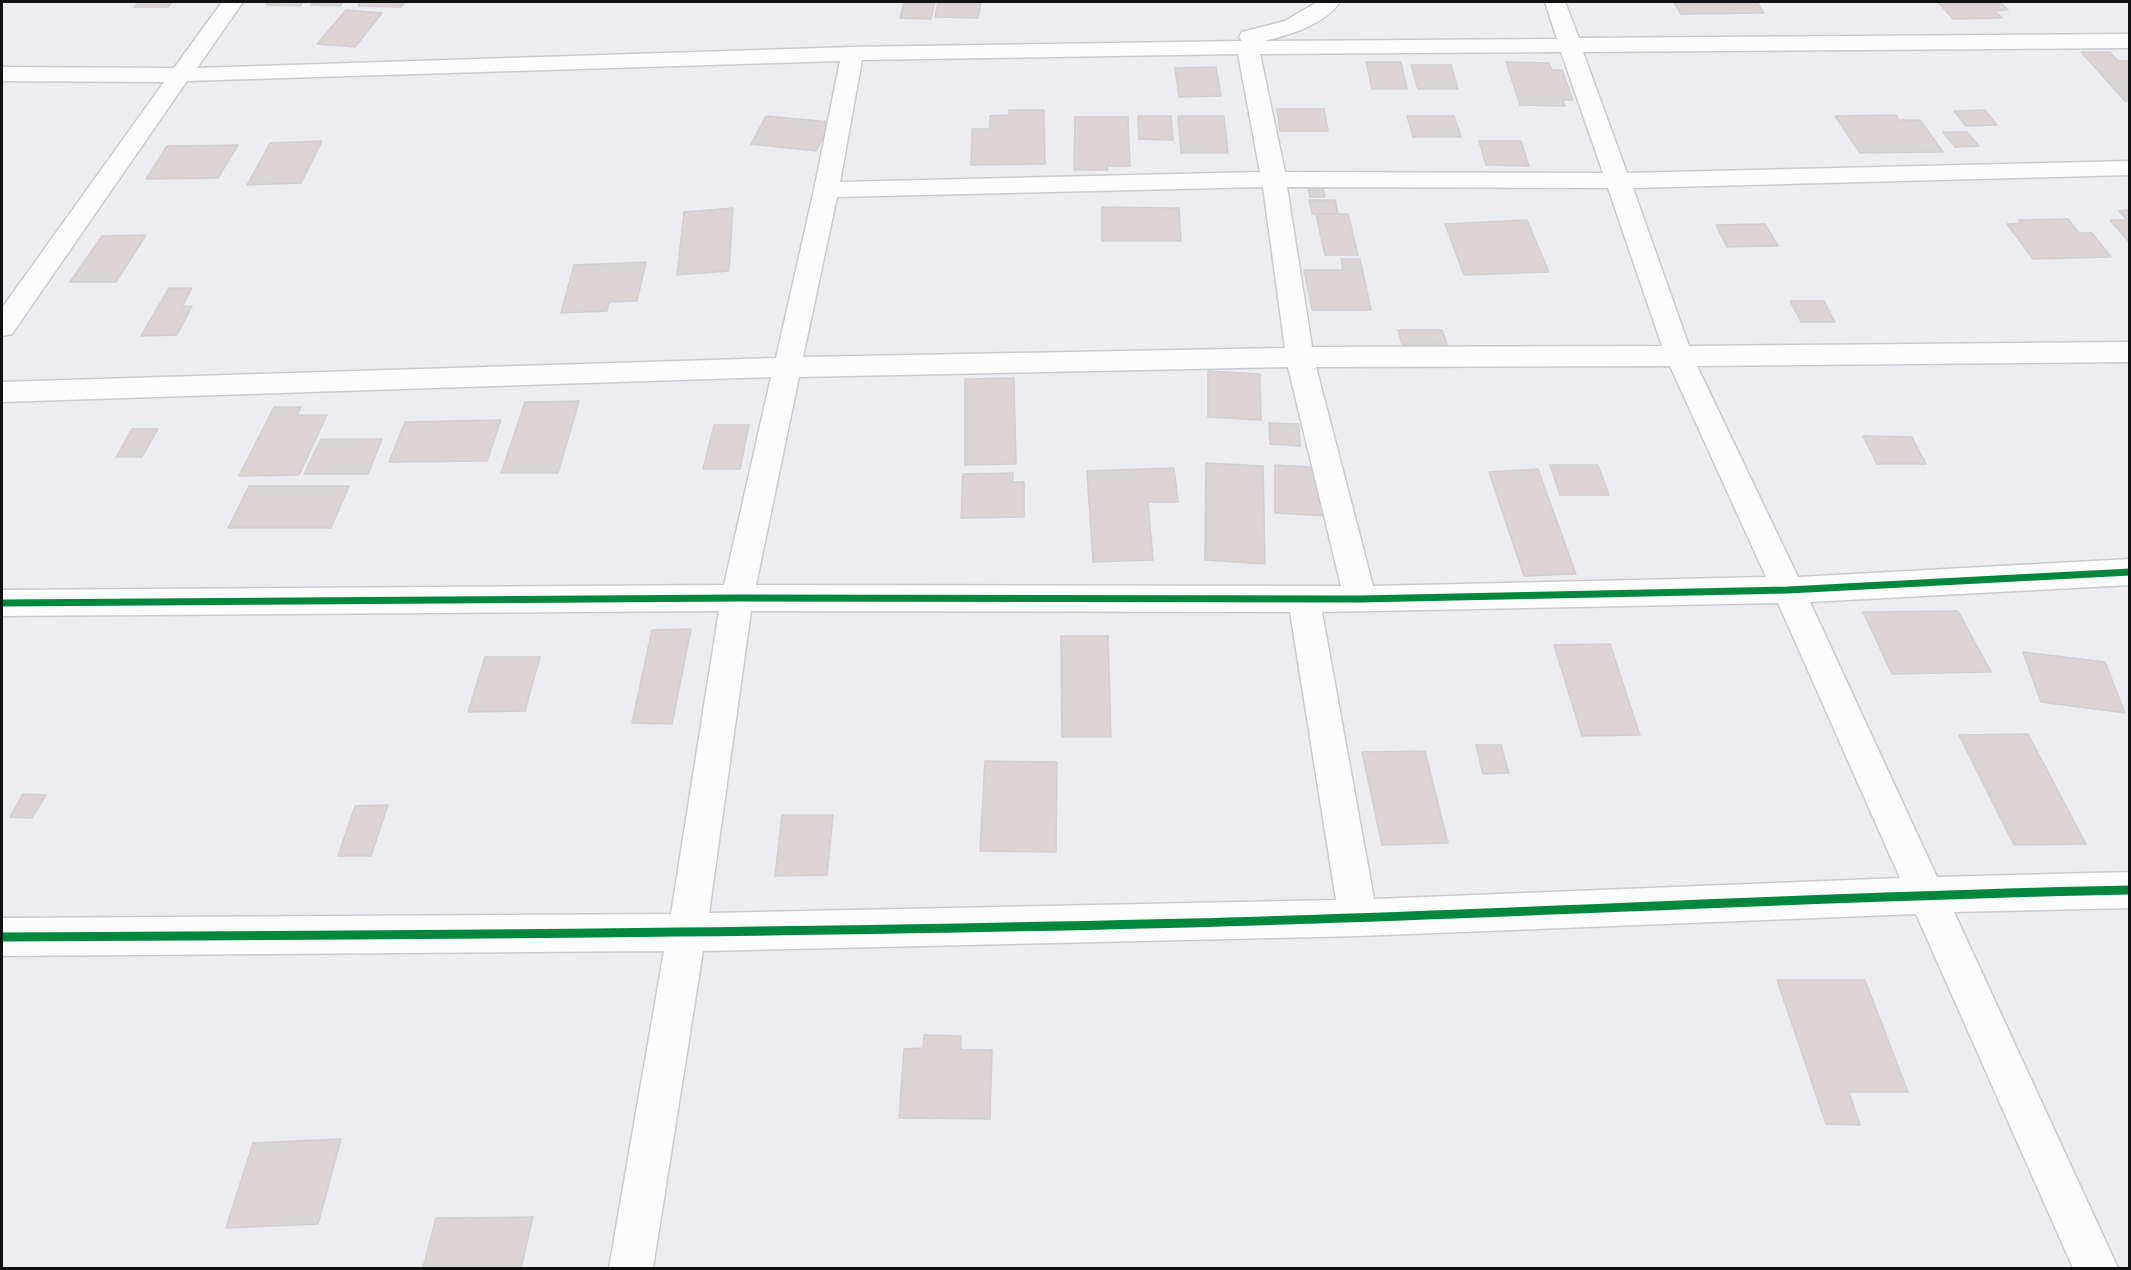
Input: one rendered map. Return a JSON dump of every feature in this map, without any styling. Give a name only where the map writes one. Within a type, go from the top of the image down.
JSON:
[{"type":"street","points":[[2,327],[232,2]]},
{"type":"street","points":[[1182,48],[1272,34],[1317,12],[1329,2]]},
{"type":"street","points":[[1555,2],[1679,356],[1788,590],[2096,1269]]},
{"type":"street","points":[[2,74],[179,75],[852,54],[1182,48],[2130,41]]},
{"type":"street","points":[[1248,48],[1274,179],[1300,357],[1360,598]]},
{"type":"street","points":[[631,1269],[687,933],[737,598],[826,190],[852,54]]},
{"type":"street","points":[[826,190],[1274,179],[1619,181],[2130,168]]},
{"type":"street","points":[[2,392],[788,367],[1300,357],[2130,352]]},
{"type":"street","points":[[2,603],[737,598],[1304,599],[1788,590],[2130,572]]},
{"type":"street","points":[[1304,599],[1358,918]]},
{"type":"street","points":[[2,937],[687,933],[1358,918],[1925,893],[2130,890]]},
{"type":"building","points":[[139,2],[172,2],[168,7],[134,7]]},
{"type":"building","points":[[269,2],[303,2],[300,6],[266,5]]},
{"type":"building","points":[[314,2],[343,2],[340,6],[311,5]]},
{"type":"building","points":[[361,2],[405,2],[401,7],[358,6]]},
{"type":"building","points":[[904,2],[935,2],[931,19],[900,18]]},
{"type":"building","points":[[938,2],[981,2],[978,18],[935,17]]},
{"type":"building","points":[[1674,2],[1757,2],[1764,13],[1681,14]]},
{"type":"building","points":[[1938,2],[2000,2],[2008,10],[1995,11],[2002,18],[1953,19]]},
{"type":"building","points":[[346,10],[382,13],[355,47],[317,44]]},
{"type":"building","points":[[2081,52],[2110,52],[2118,61],[2130,61],[2130,101],[2125,101]]},
{"type":"building","points":[[1366,62],[1401,62],[1407,89],[1372,89]]},
{"type":"building","points":[[1506,62],[1549,63],[1552,70],[1562,70],[1573,100],[1563,100],[1565,106],[1520,105]]},
{"type":"building","points":[[1411,65],[1451,65],[1458,89],[1418,89]]},
{"type":"building","points":[[1216,67],[1221,96],[1179,97],[1175,68]]},
{"type":"building","points":[[1277,109],[1324,109],[1328,131],[1280,131]]},
{"type":"building","points":[[1009,110],[1044,110],[1045,164],[971,165],[972,129],[990,129],[990,116],[1009,115]]},
{"type":"building","points":[[1985,110],[1997,125],[1966,126],[1954,111]]},
{"type":"building","points":[[1896,115],[1899,120],[1920,120],[1943,152],[1860,153],[1835,116]]},
{"type":"building","points":[[766,116],[830,122],[816,151],[751,144]]},
{"type":"building","points":[[1138,116],[1171,116],[1173,140],[1139,139]]},
{"type":"building","points":[[1178,116],[1224,116],[1228,153],[1181,153]]},
{"type":"building","points":[[1407,116],[1454,116],[1461,137],[1413,137]]},
{"type":"building","points":[[1075,117],[1128,117],[1130,166],[1107,166],[1108,170],[1074,170]]},
{"type":"building","points":[[1943,132],[1967,132],[1979,146],[1955,147]]},
{"type":"building","points":[[322,141],[301,183],[247,185],[270,143]]},
{"type":"building","points":[[1479,141],[1521,141],[1529,166],[1486,165]]},
{"type":"building","points":[[238,145],[218,178],[146,179],[167,146]]},
{"type":"building","points":[[1308,189],[1323,189],[1325,197],[1310,197]]},
{"type":"building","points":[[1309,200],[1335,200],[1338,213],[1312,214]]},
{"type":"building","points":[[1102,207],[1179,208],[1181,241],[1102,241]]},
{"type":"building","points":[[733,208],[729,271],[677,275],[684,212]]},
{"type":"building","points":[[2130,210],[2130,243],[2110,220],[2127,220],[2119,211]]},
{"type":"building","points":[[1316,214],[1348,214],[1358,255],[1325,255]]},
{"type":"building","points":[[2068,219],[2079,233],[2092,233],[2111,257],[2033,259],[2007,224],[2022,223],[2019,220]]},
{"type":"building","points":[[1527,220],[1549,272],[1464,275],[1445,224]]},
{"type":"building","points":[[1765,224],[1778,246],[1727,247],[1716,225]]},
{"type":"building","points":[[146,235],[116,282],[70,282],[102,236]]},
{"type":"building","points":[[1341,259],[1360,259],[1371,310],[1312,310],[1304,270],[1343,270]]},
{"type":"building","points":[[646,262],[637,301],[609,302],[607,311],[561,313],[574,265]]},
{"type":"building","points":[[169,288],[192,288],[182,307],[192,306],[177,335],[141,336]]},
{"type":"building","points":[[1790,301],[1824,301],[1835,322],[1801,322]]},
{"type":"building","points":[[1398,330],[1442,330],[1447,344],[1402,345]]},
{"type":"building","points":[[1208,371],[1260,374],[1261,420],[1208,417]]},
{"type":"building","points":[[1014,378],[1016,464],[965,465],[965,379]]},
{"type":"building","points":[[579,401],[558,473],[501,473],[525,402]]},
{"type":"building","points":[[274,407],[301,407],[297,415],[327,415],[299,475],[239,476]]},
{"type":"building","points":[[501,420],[487,461],[389,462],[405,422]]},
{"type":"building","points":[[1269,423],[1299,424],[1300,446],[1270,444]]},
{"type":"building","points":[[714,425],[749,425],[740,469],[703,469]]},
{"type":"building","points":[[132,429],[158,429],[142,457],[116,457]]},
{"type":"building","points":[[1863,436],[1912,437],[1926,464],[1877,464]]},
{"type":"building","points":[[321,439],[382,439],[368,474],[304,474]]},
{"type":"building","points":[[1206,463],[1263,466],[1265,564],[1205,560]]},
{"type":"building","points":[[1275,465],[1327,468],[1330,516],[1275,513]]},
{"type":"building","points":[[1550,465],[1598,465],[1609,495],[1560,495]]},
{"type":"building","points":[[1174,468],[1178,502],[1148,502],[1153,560],[1093,562],[1087,471]]},
{"type":"building","points":[[1538,469],[1576,574],[1524,576],[1489,472]]},
{"type":"building","points":[[1013,473],[1013,482],[1024,482],[1024,517],[961,518],[963,474]]},
{"type":"building","points":[[249,486],[349,486],[331,528],[228,528]]},
{"type":"building","points":[[1958,611],[1991,672],[1892,674],[1863,612]]},
{"type":"building","points":[[691,629],[672,724],[632,723],[652,630]]},
{"type":"building","points":[[1061,636],[1108,636],[1111,737],[1062,737]]},
{"type":"building","points":[[1610,644],[1640,735],[1582,736],[1554,645]]},
{"type":"building","points":[[2023,652],[2105,662],[2125,713],[2041,702]]},
{"type":"building","points":[[485,657],[540,657],[525,711],[468,712]]},
{"type":"building","points":[[2028,734],[2086,844],[2014,845],[1959,735]]},
{"type":"building","points":[[1476,745],[1501,745],[1509,773],[1483,774]]},
{"type":"building","points":[[1425,751],[1448,843],[1382,845],[1362,752]]},
{"type":"building","points":[[985,761],[1057,762],[1056,852],[980,851]]},
{"type":"building","points":[[23,794],[46,795],[32,818],[10,817]]},
{"type":"building","points":[[388,805],[371,856],[338,856],[355,806]]},
{"type":"building","points":[[782,815],[833,815],[827,875],[775,876]]},
{"type":"building","points":[[1777,980],[1865,980],[1908,1092],[1849,1092],[1860,1125],[1826,1124]]},
{"type":"building","points":[[924,1035],[961,1036],[961,1050],[992,1050],[990,1119],[899,1118],[904,1049],[923,1048]]},
{"type":"building","points":[[341,1139],[318,1224],[226,1228],[253,1143]]},
{"type":"building","points":[[533,1217],[521,1268],[423,1268],[436,1218]]},
{"type":"cycle path","points":[[2,603],[737,598],[1360,599],[1788,590],[2130,572]]},
{"type":"cycle path","points":[[2,937],[511,934],[1020,927],[1360,918],[1841,898],[2130,890]]}]
